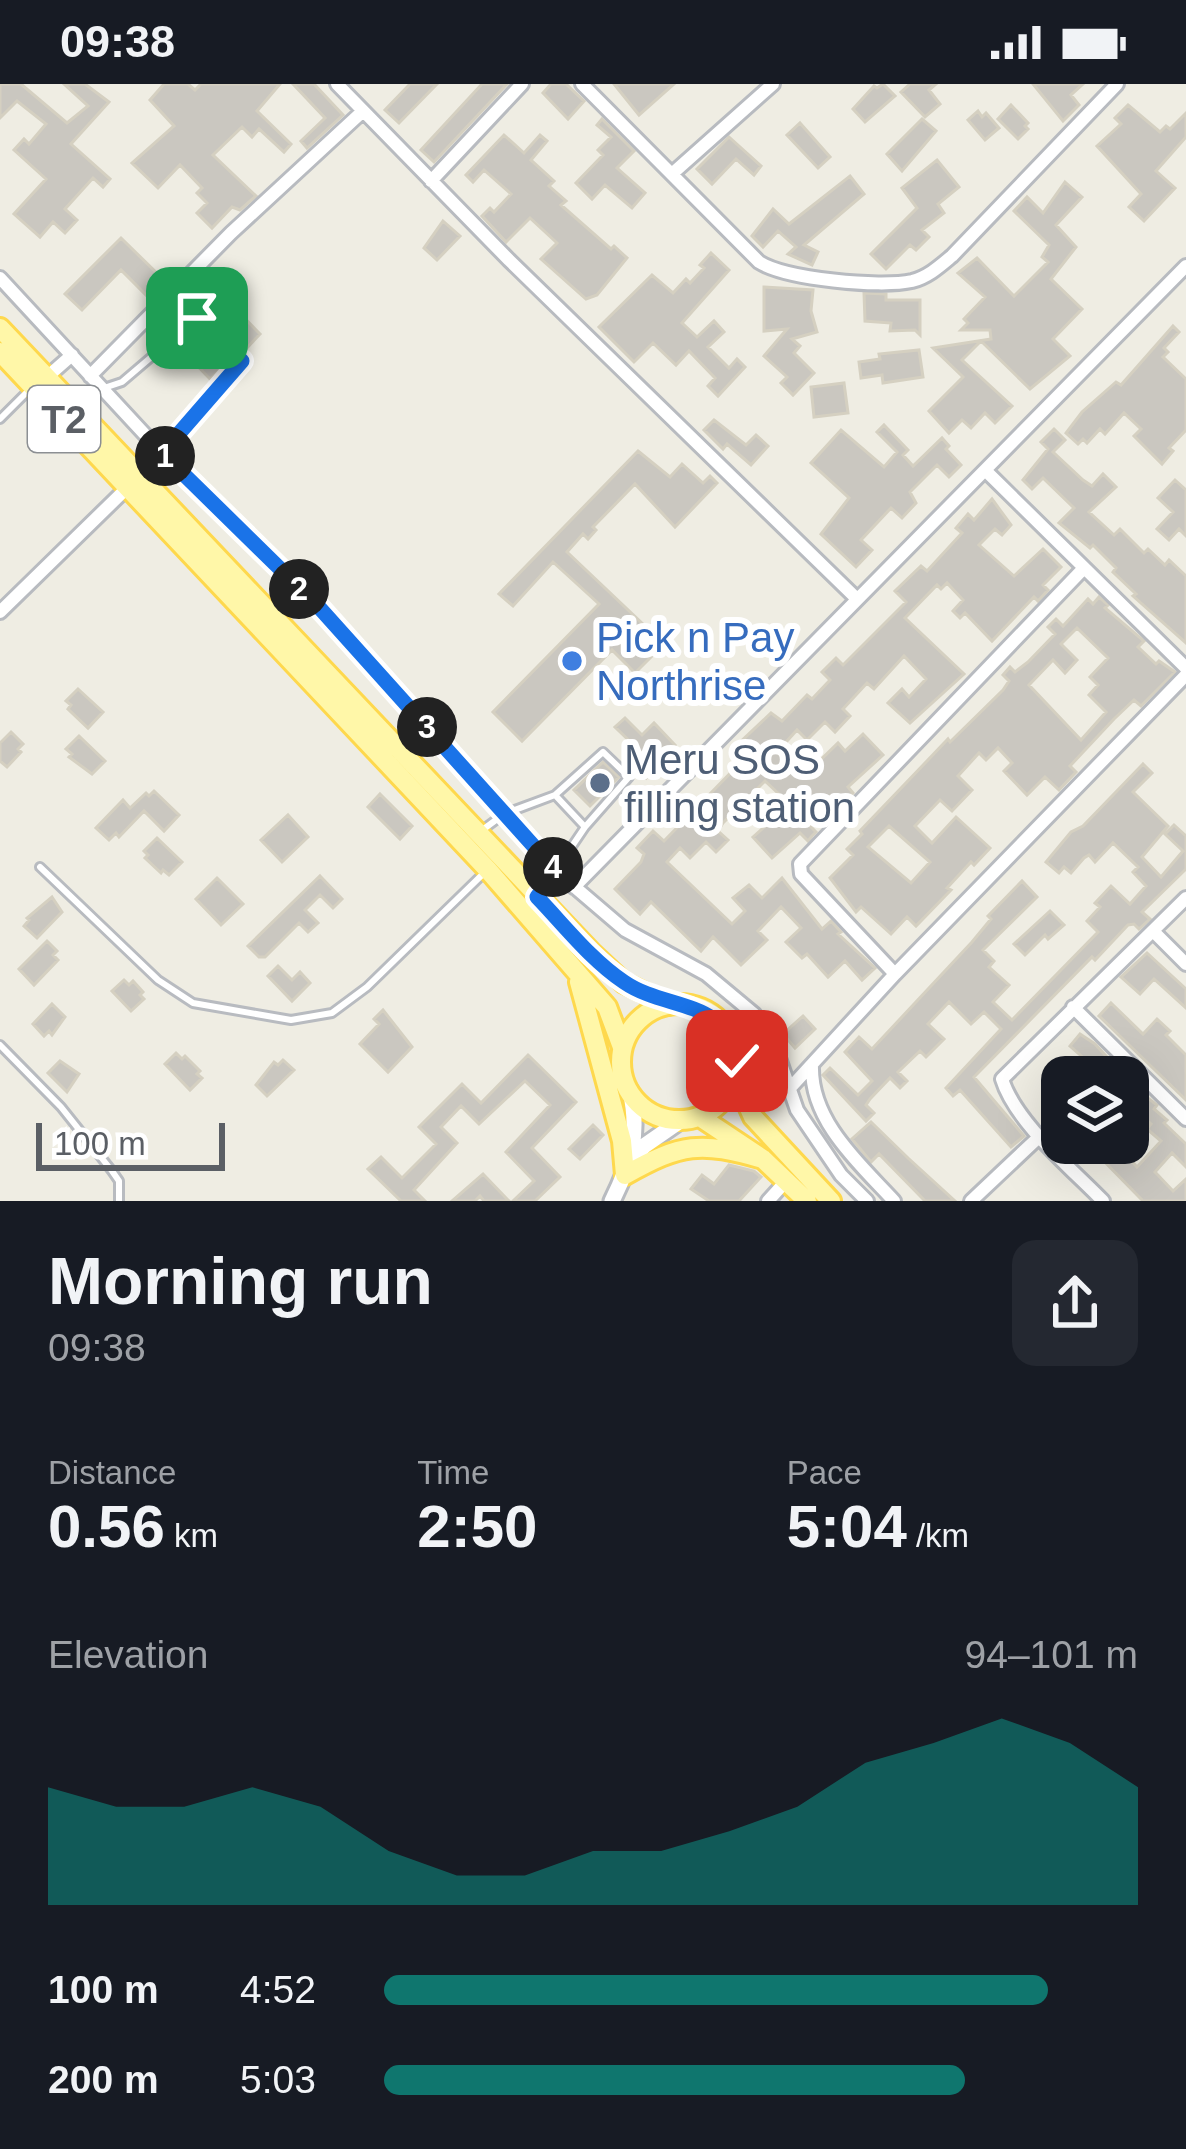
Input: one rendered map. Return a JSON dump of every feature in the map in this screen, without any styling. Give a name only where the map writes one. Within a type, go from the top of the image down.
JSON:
[{"type":"main road","name":"T2","points":[[0,328],[40,382],[624,982],[670,1005],[696,1007],[719,1021],[734,1044],[736,1078],[753,1117],[830,1201]]},
{"type":"main road","name":"T2","points":[[0,352],[40,382]]},
{"type":"main road","name":"T2","points":[[134,480],[607,1007],[619,1029],[623,1077],[630,1091]]},
{"type":"main road","points":[[575,971],[627,1169],[667,1151],[716,1145],[763,1159]]},
{"type":"main road","points":[[622,1047],[643,1016],[670,1005]]},
{"type":"main road","points":[[690,1119],[725,1099],[736,1078]]},
{"type":"main road","points":[[630,1091],[651,1112],[690,1119],[763,1159],[807,1201]]},
{"type":"street","points":[[337,84],[856,598]]},
{"type":"street","points":[[431,182],[522,84]]},
{"type":"street","points":[[582,84],[769,268],[887,283],[913,281],[935,271],[1118,84]]},
{"type":"street","points":[[673,173],[773,84]]},
{"type":"street","points":[[90,376],[231,233],[363,111]]},
{"type":"street","points":[[574,887],[1186,266]]},
{"type":"street","points":[[0,278],[162,453],[317,605],[556,871],[626,930],[706,974],[754,1013],[772,1038],[797,1110],[867,1201]]},
{"type":"street","points":[[40,382],[72,356]]},
{"type":"street","points":[[2,608],[162,453]]},
{"type":"street","points":[[791,1088],[1186,672],[987,472]]},
{"type":"street","points":[[895,974],[801,874],[800,864],[1084,568]]},
{"type":"street","points":[[1103,1201],[1040,1136],[1010,1098],[1002,1079],[1186,898]]},
{"type":"street","points":[[1153,932],[1186,964]]},
{"type":"street","points":[[1073,1007],[1186,1119]]},
{"type":"street","points":[[812,1064],[819,1102],[830,1125],[849,1154],[895,1201]]},
{"type":"street","points":[[612,1201],[636,1139],[630,1091]]},
{"type":"street","points":[[627,1169],[644,1146],[690,1119]]},
{"type":"street","points":[[971,1201],[1040,1136]]},
{"type":"street","points":[[768,1201],[787,1180]]},
{"type":"lane","points":[[103,389],[122,382],[197,318],[242,361],[162,453]]},
{"type":"lane","points":[[0,419],[40,382]]},
{"type":"lane","points":[[478,834],[504,814],[555,795],[603,752],[629,778],[585,826],[537,897]]},
{"type":"lane","points":[[555,795],[585,826]]},
{"type":"lane","points":[[40,867],[158,980],[193,1003],[291,1020],[332,1012],[367,988],[488,870]]},
{"type":"lane","points":[[0,1045],[61,1107],[112,1172],[118,1181],[119,1201]]},
{"type":"building","points":[[0,84],[21,84],[67,123],[88,106],[64,84],[85,84],[109,102],[71,144],[110,179],[103,187],[93,178],[65,209],[77,220],[65,233],[53,222],[40,237],[14,214],[46,179],[14,150],[24,139],[29,144],[46,124],[17,101],[0,118]]},
{"type":"building","points":[[164,84],[188,84],[195,90],[201,84],[280,84],[257,111],[291,144],[284,152],[259,129],[252,137],[242,127],[213,155],[256,196],[240,210],[232,207],[212,228],[197,213],[207,203],[197,193],[202,188],[180,165],[158,188],[132,163],[174,126],[150,100]]},
{"type":"building","points":[[293,84],[314,84],[343,115],[307,148],[301,141],[325,118]]},
{"type":"building","points":[[410,84],[437,84],[399,123],[385,110]]},
{"type":"building","points":[[482,84],[507,84],[434,162],[421,150]]},
{"type":"building","points":[[551,84],[566,84],[584,101],[568,119],[543,93]]},
{"type":"building","points":[[614,84],[674,84],[639,115]]},
{"type":"building","points":[[883,84],[895,96],[865,122],[853,109],[874,86]]},
{"type":"building","points":[[910,84],[936,84],[929,90],[940,104],[925,117],[901,92]]},
{"type":"building","points":[[1033,84],[1083,84],[1071,95],[1079,105],[1063,121]]},
{"type":"building","points":[[1011,105],[1028,123],[1018,139],[998,119]]},
{"type":"building","points":[[1128,105],[1160,132],[1186,113],[1186,137],[1156,171],[1175,188],[1144,221],[1129,207],[1141,194],[1097,146],[1121,124],[1115,118]]},
{"type":"building","points":[[978,111],[999,128],[985,140],[968,120]]},
{"type":"building","points":[[602,119],[634,151],[617,168],[645,193],[632,208],[605,185],[592,199],[576,183],[603,155],[598,150],[611,137],[597,125]]},
{"type":"building","points":[[922,119],[936,131],[902,171],[887,154]]},
{"type":"building","points":[[800,123],[830,157],[818,168],[787,135]]},
{"type":"building","points":[[504,135],[524,153],[540,135],[547,141],[531,160],[554,181],[549,186],[566,201],[561,205],[627,258],[597,295],[586,299],[541,259],[557,243],[530,218],[506,242],[482,216],[490,208],[494,212],[511,194],[484,170],[473,182],[466,175]]},
{"type":"building","points":[[729,137],[761,166],[754,175],[736,159],[712,184],[697,169]]},
{"type":"building","points":[[937,160],[959,187],[938,204],[944,213],[922,230],[929,237],[916,250],[910,245],[886,269],[871,254],[917,208],[902,188]]},
{"type":"building","points":[[850,176],[864,194],[804,245],[818,252],[812,265],[788,254],[796,247],[778,231],[763,247],[752,236],[773,209],[789,224]]},
{"type":"building","points":[[1065,182],[1082,197],[1056,225],[1076,247],[1051,279],[1082,309],[1053,339],[1070,356],[1030,389],[981,341],[962,360],[1012,406],[995,423],[985,413],[971,428],[962,420],[949,433],[929,411],[963,377],[933,348],[991,339],[990,330],[961,330],[968,323],[964,319],[985,297],[958,273],[977,258],[1014,296],[1048,262],[1042,257],[1049,245],[1014,211],[1027,197],[1043,213]]},
{"type":"building","points":[[443,221],[460,236],[437,260],[424,248]]},
{"type":"building","points":[[121,238],[167,283],[151,300],[121,270],[82,310],[65,294]]},
{"type":"building","points":[[711,253],[729,270],[682,323],[697,337],[714,321],[724,332],[708,347],[729,368],[737,359],[745,367],[718,396],[708,386],[715,378],[689,351],[676,365],[653,343],[634,362],[599,327],[652,275],[673,293],[686,279],[690,283]]},
{"type":"building","points":[[764,287],[813,290],[811,311],[817,332],[792,339],[800,346],[794,353],[814,373],[793,395],[781,383],[787,377],[764,356],[787,329],[764,331]]},
{"type":"building","points":[[864,293],[886,294],[886,300],[920,300],[920,335],[915,330],[890,331],[891,323],[865,321]]},
{"type":"building","points":[[226,299],[260,334],[244,351],[209,316]]},
{"type":"building","points":[[1173,326],[1179,332],[1164,348],[1168,352],[1163,357],[1186,379],[1186,430],[1169,448],[1173,451],[1162,464],[1134,436],[1141,429],[1124,413],[1105,434],[1100,429],[1087,443],[1083,439],[1078,444],[1066,433],[1082,412],[1116,382],[1121,385]]},
{"type":"building","points":[[192,339],[221,369],[210,379],[182,350]]},
{"type":"building","points":[[919,350],[923,377],[883,383],[882,375],[861,378],[859,362],[880,359],[879,354]]},
{"type":"building","points":[[844,383],[848,413],[814,417],[811,387]]},
{"type":"building","points":[[714,420],[746,445],[756,435],[768,446],[751,465],[727,444],[723,449],[704,430]]},
{"type":"building","points":[[884,425],[908,450],[903,455],[913,466],[942,438],[961,465],[949,477],[937,465],[910,492],[916,503],[902,518],[891,508],[861,540],[872,550],[856,567],[821,534],[849,498],[811,463],[841,430],[884,467],[897,452],[877,432]]},
{"type":"building","points":[[1054,429],[1065,440],[1053,452],[1092,486],[1103,474],[1116,487],[1089,512],[1114,535],[1120,529],[1144,553],[1148,549],[1165,565],[1169,560],[1186,576],[1186,643],[1133,596],[1136,594],[1113,572],[1116,568],[1093,545],[1090,548],[1059,523],[1074,508],[1043,478],[1032,489],[1023,480],[1048,449],[1041,442]]},
{"type":"building","points":[[638,451],[670,477],[682,464],[703,483],[710,476],[717,483],[675,527],[635,484],[593,527],[596,530],[588,539],[583,534],[567,552],[664,644],[635,673],[612,650],[522,741],[493,712],[599,604],[553,562],[513,606],[499,594]]},
{"type":"building","points":[[1175,480],[1186,490],[1186,536],[1179,529],[1169,540],[1157,529],[1173,512],[1158,498]]},
{"type":"building","points":[[992,499],[1011,525],[1002,535],[995,529],[979,545],[1014,576],[1043,549],[1061,567],[1043,585],[1048,590],[1038,601],[1034,597],[992,641],[965,613],[960,618],[953,611],[963,600],[947,583],[941,589],[937,585],[905,618],[964,674],[910,723],[888,703],[902,689],[909,697],[926,679],[904,656],[874,689],[867,683],[843,709],[850,716],[835,732],[825,722],[807,740],[797,730],[777,752],[803,777],[838,743],[845,751],[863,734],[883,755],[848,787],[853,793],[846,801],[831,796],[806,822],[816,832],[808,841],[800,833],[772,858],[753,837],[772,820],[765,813],[781,796],[765,781],[723,823],[718,831],[728,840],[716,852],[706,842],[690,858],[680,848],[667,862],[732,924],[745,911],[733,898],[749,885],[762,898],[782,878],[822,929],[831,921],[838,934],[875,968],[862,980],[845,961],[828,977],[807,954],[802,958],[786,942],[801,928],[781,907],[758,931],[767,940],[741,965],[713,937],[701,951],[651,902],[640,914],[615,889],[641,862],[644,854],[637,848],[653,831],[664,841],[746,757],[735,747],[771,713],[782,721],[807,695],[812,699],[830,680],[822,672],[836,658],[843,665],[906,602],[895,591],[921,566],[927,571],[962,533],[956,528],[968,514],[974,520]]},
{"type":"building","points":[[1099,597],[1108,605],[1105,608],[1144,641],[1138,647],[1156,664],[1159,661],[1175,672],[1141,706],[1134,700],[1114,719],[1070,766],[1076,772],[1059,790],[1045,777],[1027,795],[1004,771],[1012,763],[998,748],[986,760],[979,753],[958,776],[972,790],[952,811],[940,800],[915,826],[932,843],[956,817],[990,848],[974,865],[971,862],[916,926],[907,917],[891,934],[861,907],[856,912],[830,878],[853,855],[847,849],[860,831],[948,739],[950,742],[1003,690],[1009,681],[1003,675],[1010,667],[1015,672],[1055,634],[1048,627],[1056,619],[1063,626],[1088,599],[1093,604]],"holes":[[[1077,628],[1108,658],[1090,677],[1098,685],[1089,695],[1106,712],[1081,740],[1029,685],[1053,660],[1065,673],[1077,660],[1061,644]],[[889,826],[930,862],[911,883],[868,847]]]},
{"type":"building","points":[[78,689],[103,712],[88,728],[68,709],[71,705],[66,701]]},
{"type":"building","points":[[625,718],[642,735],[654,723],[675,745],[646,778],[636,768],[646,757],[615,727]]},
{"type":"building","points":[[11,732],[23,744],[7,767],[0,761],[0,743]]},
{"type":"building","points":[[79,736],[105,761],[92,774],[69,757],[72,754],[66,749]]},
{"type":"building","points":[[603,762],[619,777],[590,806],[574,790]]},
{"type":"building","points":[[1143,764],[1152,773],[1133,792],[1168,826],[1142,857],[1161,877],[1183,851],[1165,834],[1174,825],[1186,836],[1186,869],[1142,912],[1150,919],[1139,929],[1128,925],[1095,960],[1092,957],[974,1077],[1024,1136],[1011,1147],[960,1090],[953,1096],[946,1088],[1001,1029],[984,1012],[971,1024],[949,1002],[928,1024],[944,1039],[926,1057],[920,1051],[898,1072],[907,1081],[900,1088],[890,1078],[870,1099],[866,1105],[874,1113],[866,1121],[823,1075],[830,1068],[858,1095],[872,1081],[845,1052],[859,1037],[872,1049],[1022,881],[1037,897],[983,950],[994,961],[989,967],[1009,985],[993,1002],[1012,1020],[1098,932],[1087,921],[1111,886],[1130,904],[1146,886],[1133,872],[1138,867],[1113,843],[1095,862],[1089,855],[1071,873],[1064,867],[1059,873],[1046,862]]},
{"type":"building","points":[[154,791],[179,815],[164,831],[144,811],[119,837],[116,833],[109,840],[96,828],[123,800],[130,808]]},
{"type":"building","points":[[380,794],[412,826],[400,839],[368,807]]},
{"type":"building","points":[[288,815],[308,837],[282,862],[261,840]]},
{"type":"building","points":[[157,838],[182,862],[169,875],[145,858],[144,851]]},
{"type":"building","points":[[320,876],[342,899],[333,908],[320,895],[305,910],[318,923],[308,932],[299,923],[265,957],[259,957],[248,946]]},
{"type":"building","points":[[217,878],[243,904],[221,925],[196,899]]},
{"type":"building","points":[[52,897],[62,912],[37,938],[24,926]]},
{"type":"building","points":[[1050,911],[1064,925],[1048,939],[1045,935],[1025,955],[1014,944]]},
{"type":"building","points":[[47,941],[57,951],[53,955],[58,960],[34,985],[19,969]]},
{"type":"building","points":[[1147,953],[1186,989],[1186,1008],[1154,979],[1140,994],[1121,977]]},
{"type":"building","points":[[278,966],[292,980],[300,972],[310,983],[292,1001],[268,976]]},
{"type":"building","points":[[124,980],[129,985],[133,981],[143,992],[144,999],[131,1011],[112,991]]},
{"type":"building","points":[[1111,1003],[1143,1034],[1157,1019],[1170,1031],[1166,1035],[1186,1055],[1186,1100],[1149,1064],[1149,1056],[1140,1056],[1099,1016]]},
{"type":"building","points":[[52,1004],[65,1017],[52,1035],[49,1031],[44,1036],[33,1024]]},
{"type":"building","points":[[383,1010],[412,1047],[388,1072],[360,1044],[379,1024],[374,1019]]},
{"type":"building","points":[[803,1016],[815,1029],[795,1048],[783,1034]]},
{"type":"building","points":[[1080,1034],[1106,1056],[1081,1056],[1070,1046]]},
{"type":"building","points":[[176,1053],[200,1071],[197,1074],[202,1078],[190,1090],[165,1064]]},
{"type":"building","points":[[528,1055],[576,1102],[532,1148],[560,1177],[535,1201],[513,1201],[534,1181],[506,1152],[550,1105],[525,1081],[479,1124],[461,1106],[441,1127],[457,1143],[414,1190],[425,1201],[401,1201],[368,1169],[381,1157],[402,1178],[436,1144],[419,1127],[462,1084],[481,1103]]},
{"type":"building","points":[[283,1060],[294,1070],[267,1096],[256,1085],[274,1062],[278,1065]]},
{"type":"building","points":[[60,1061],[79,1074],[67,1092],[48,1073]]},
{"type":"building","points":[[1149,1099],[1167,1120],[1164,1123],[1186,1144],[1186,1167],[1172,1153],[1155,1172],[1173,1191],[1186,1179],[1186,1201],[1143,1201],[1107,1164],[1149,1164],[1149,1154],[1161,1141],[1149,1131]]},
{"type":"building","points":[[871,1122],[955,1201],[925,1201],[879,1154],[871,1162],[852,1139]]},
{"type":"building","points":[[593,1125],[603,1135],[580,1159],[569,1149]]},
{"type":"building","points":[[729,1165],[761,1177],[739,1201],[709,1201],[691,1189],[702,1175],[714,1184]]},
{"type":"building","points":[[483,1174],[509,1201],[484,1201],[480,1196],[475,1201],[452,1201]]},
{"type":"place","name":"Pick n Pay Northrise","points":[[572,661]]},
{"type":"place","name":"Meru SOS filling station","points":[[600,783]]},
{"type":"route","points":[[197,318],[242,361],[162,453],[317,605],[556,871],[537,897],[624,982],[670,1005],[696,1007],[719,1021],[734,1044],[737,1061]]}]
